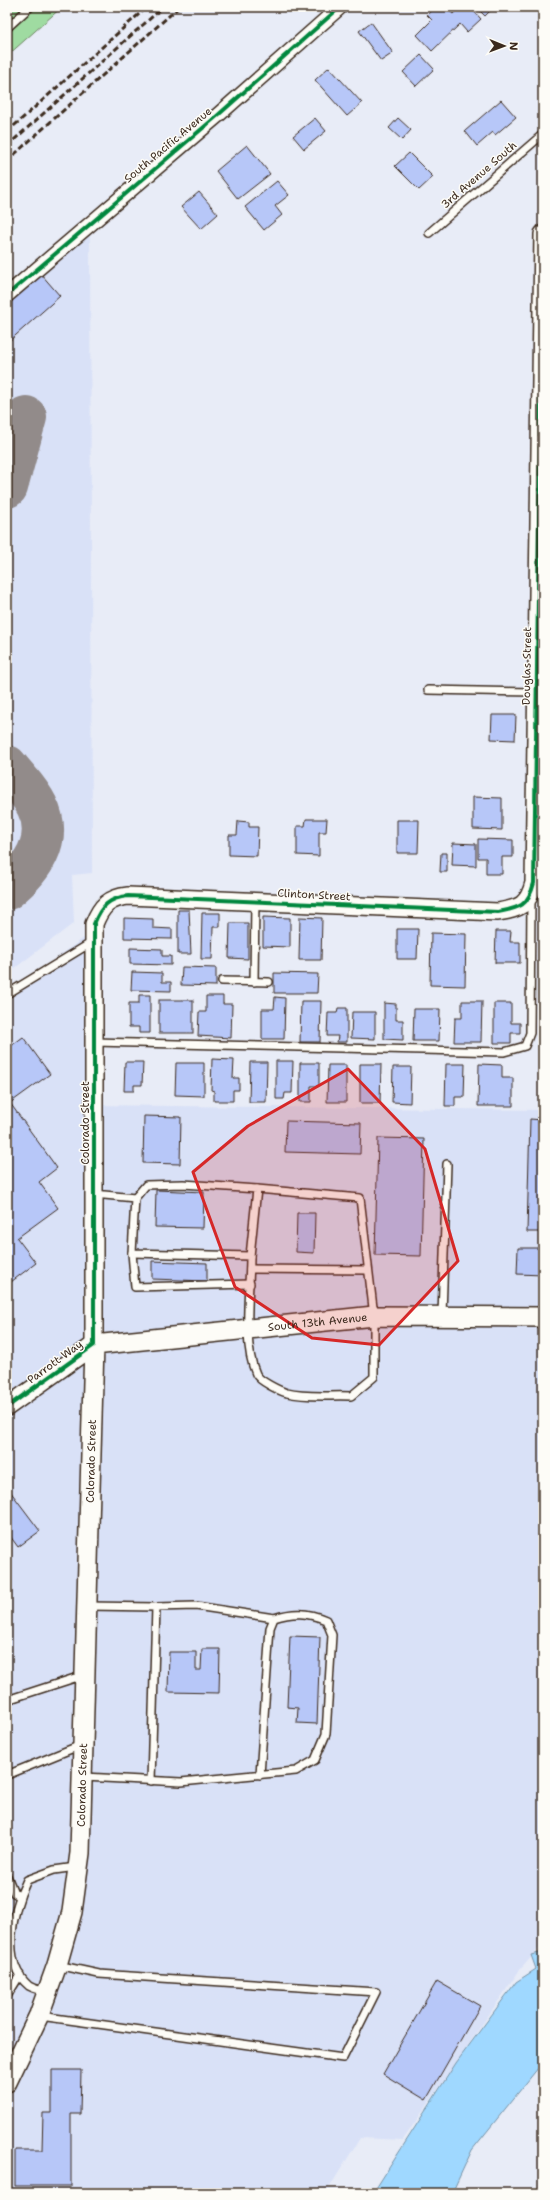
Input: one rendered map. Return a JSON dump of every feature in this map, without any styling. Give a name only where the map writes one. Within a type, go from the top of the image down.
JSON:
[{"type":"main road","name":"South 13th Avenue","points":[[94,1345],[374,1316],[543,1316]]},
{"type":"main road","name":"Colorado Street","points":[[7,2082],[39,2016],[57,1965],[72,1912],[79,1866],[84,1777],[94,1345]]},
{"type":"street","name":"South Pacific Avenue","points":[[7,295],[217,116],[340,7]]},
{"type":"street","name":"Douglas Street","points":[[527,900],[534,883],[535,692],[541,469],[543,234]]},
{"type":"street","name":"Clinton Street","points":[[104,905],[114,898],[128,896],[498,912],[527,900]]},
{"type":"street","name":"Colorado Street","points":[[94,1345],[94,924],[98,912],[104,905]]},
{"type":"street","name":"Parrott Way","points":[[7,1407],[94,1345]]},
{"type":"lane","points":[[7,28],[30,7]]},
{"type":"lane","name":"3rd Avenue South","points":[[429,233],[543,134]]},
{"type":"lane","points":[[428,690],[535,692]]},
{"type":"lane","points":[[94,1042],[504,1052],[525,1046],[530,1033],[527,900]]},
{"type":"lane","points":[[254,982],[255,901]]},
{"type":"lane","points":[[7,994],[22,983],[94,940]]},
{"type":"lane","points":[[222,981],[269,982]]},
{"type":"lane","points":[[442,1316],[448,1164]]},
{"type":"lane","points":[[250,1284],[135,1287],[132,1253],[135,1198],[146,1185],[183,1184],[257,1189],[360,1198],[374,1316],[374,1377],[351,1396],[289,1394],[279,1390],[257,1376],[251,1356],[249,1329],[250,1284],[250,1256],[257,1189]]},
{"type":"lane","points":[[94,1194],[135,1198]]},
{"type":"lane","points":[[132,1253],[250,1256]]},
{"type":"lane","points":[[250,1269],[368,1270]]},
{"type":"lane","points":[[84,1777],[182,1782],[296,1772],[315,1760],[326,1734],[332,1635],[326,1620],[311,1614],[290,1613],[274,1618],[196,1606],[88,1606]]},
{"type":"lane","points":[[151,1781],[156,1607]]},
{"type":"lane","points":[[260,1775],[270,1628],[274,1618]]},
{"type":"lane","points":[[7,1700],[86,1674]]},
{"type":"lane","points":[[7,1775],[84,1744]]},
{"type":"lane","points":[[47,1992],[30,1986],[20,1975],[13,1961],[11,1925],[19,1896],[27,1880],[54,1870],[79,1866]]},
{"type":"lane","points":[[7,1876],[14,1893],[19,1896]]},
{"type":"lane","points":[[39,2016],[343,2058],[376,1992],[99,1974],[57,1965]]},
{"type":"lane","points":[[7,1996],[20,1975]]},
{"type":"highlighted area","points":[[348,1069],[425,1149],[458,1261],[379,1345],[312,1338],[235,1287],[193,1172],[248,1126]]},
{"type":"shaded area","points":[[90,233],[92,873],[72,875],[74,923],[7,974],[7,305]]},
{"type":"shaded area","points":[[89,934],[87,1105],[543,1110],[543,1944],[519,1971],[403,2140],[360,2138],[326,2193],[7,2193],[7,995]]},
{"type":"green space","points":[[7,7],[62,7],[7,56]]},
{"type":"water","points":[[543,1952],[543,2062],[472,2150],[452,2193],[373,2193],[456,2063],[516,1982],[536,1969],[531,1955]]},
{"type":"building","points":[[436,7],[445,7],[453,14],[460,7],[470,7],[481,19],[467,32],[460,24],[432,51],[417,35],[432,20],[427,15]]},
{"type":"building","points":[[476,7],[494,7],[485,16]]},
{"type":"building","points":[[371,22],[393,53],[381,61],[359,31]]},
{"type":"building","points":[[421,55],[434,69],[416,86],[403,72]]},
{"type":"building","points":[[329,67],[362,103],[347,116],[315,80]]},
{"type":"building","points":[[501,100],[516,117],[495,135],[493,132],[477,146],[465,131]]},
{"type":"building","points":[[315,118],[326,131],[304,149],[293,136]]},
{"type":"building","points":[[398,118],[411,130],[402,140],[389,128]]},
{"type":"building","points":[[247,145],[270,174],[238,199],[216,171]]},
{"type":"building","points":[[409,153],[433,177],[419,190],[395,166]]},
{"type":"building","points":[[277,181],[289,195],[275,206],[282,215],[264,230],[245,207]]},
{"type":"building","points":[[199,192],[218,214],[201,229],[181,207]]},
{"type":"building","points":[[41,274],[60,296],[7,343],[7,304]]},
{"type":"building","points":[[492,715],[516,715],[515,740],[491,739]]},
{"type":"building","points":[[473,797],[502,798],[502,830],[473,829]]},
{"type":"building","points":[[306,819],[327,819],[326,832],[319,832],[319,856],[297,855],[297,826],[305,826]]},
{"type":"building","points":[[397,820],[419,820],[418,853],[397,853]]},
{"type":"building","points":[[238,821],[249,822],[249,827],[258,827],[257,856],[229,855],[229,835],[237,835]]},
{"type":"building","points":[[478,839],[513,840],[513,857],[502,857],[502,874],[486,874],[486,858],[478,858]]},
{"type":"building","points":[[453,843],[476,844],[476,866],[452,865]]},
{"type":"building","points":[[441,853],[447,853],[447,872],[440,872]]},
{"type":"building","points":[[178,910],[189,910],[191,954],[178,954]]},
{"type":"building","points":[[202,913],[220,913],[220,927],[213,927],[212,959],[201,959]]},
{"type":"building","points":[[263,917],[290,918],[290,947],[263,946]]},
{"type":"building","points":[[300,917],[322,918],[321,960],[299,960]]},
{"type":"building","points":[[124,918],[153,919],[153,928],[172,929],[172,939],[124,938]]},
{"type":"building","points":[[230,923],[248,923],[248,959],[229,958]]},
{"type":"building","points":[[397,929],[418,929],[417,959],[397,959]]},
{"type":"building","points":[[496,931],[511,931],[510,942],[520,942],[520,963],[495,963]]},
{"type":"building","points":[[431,933],[466,934],[465,986],[430,985]]},
{"type":"building","points":[[130,948],[162,949],[162,956],[171,956],[171,965],[130,964]]},
{"type":"building","points":[[182,967],[216,968],[216,986],[181,985]]},
{"type":"building","points":[[132,972],[162,973],[162,982],[171,982],[171,991],[131,990]]},
{"type":"building","points":[[274,973],[318,974],[317,993],[274,993]]},
{"type":"building","points":[[139,995],[150,995],[150,1033],[139,1033],[139,1027],[129,1027],[129,1003],[139,1003]]},
{"type":"building","points":[[206,996],[223,996],[223,1004],[232,1004],[231,1038],[198,1036],[199,1012],[206,1012]]},
{"type":"building","points":[[275,997],[285,998],[284,1039],[262,1039],[262,1009],[274,1009]]},
{"type":"building","points":[[159,1000],[193,1000],[193,1033],[159,1033]]},
{"type":"building","points":[[301,1001],[321,1001],[320,1042],[300,1042]]},
{"type":"building","points":[[462,1001],[482,1001],[481,1042],[454,1042],[455,1018],[462,1018]]},
{"type":"building","points":[[384,1003],[396,1004],[396,1020],[403,1020],[403,1040],[384,1039]]},
{"type":"building","points":[[494,1003],[511,1003],[511,1023],[520,1023],[520,1033],[511,1033],[511,1043],[494,1043]]},
{"type":"building","points":[[338,1008],[347,1008],[347,1042],[337,1042],[338,1036],[327,1036],[328,1013],[337,1013]]},
{"type":"building","points":[[414,1009],[440,1009],[439,1041],[413,1041]]},
{"type":"building","points":[[352,1012],[375,1012],[375,1039],[351,1038]]},
{"type":"building","points":[[23,1037],[50,1074],[10,1103],[57,1168],[39,1182],[58,1208],[17,1238],[36,1263],[7,1285],[7,1049]]},
{"type":"building","points":[[212,1059],[234,1060],[233,1078],[239,1078],[239,1090],[233,1090],[233,1101],[214,1101],[214,1091],[211,1090]]},
{"type":"building","points":[[276,1061],[293,1061],[292,1093],[285,1093],[284,1099],[276,1099]]},
{"type":"building","points":[[125,1062],[143,1062],[142,1085],[134,1085],[134,1091],[124,1091]]},
{"type":"building","points":[[250,1062],[267,1062],[266,1102],[249,1102]]},
{"type":"building","points":[[176,1063],[204,1063],[204,1096],[175,1095]]},
{"type":"building","points":[[300,1063],[319,1063],[319,1086],[311,1086],[311,1102],[300,1102]]},
{"type":"building","points":[[360,1064],[381,1064],[380,1103],[360,1103]]},
{"type":"building","points":[[446,1064],[465,1064],[464,1097],[455,1097],[455,1106],[445,1106]]},
{"type":"building","points":[[479,1064],[502,1065],[502,1078],[513,1078],[513,1106],[478,1106]]},
{"type":"building","points":[[328,1065],[346,1065],[346,1102],[327,1102]]},
{"type":"building","points":[[393,1067],[411,1067],[410,1103],[392,1102]]},
{"type":"building","points":[[144,1116],[181,1117],[180,1164],[143,1163]]},
{"type":"building","points":[[530,1119],[543,1120],[543,1232],[527,1232]]},
{"type":"building","points":[[286,1121],[361,1123],[360,1154],[285,1152]]},
{"type":"building","points":[[378,1138],[424,1139],[421,1256],[375,1255]]},
{"type":"building","points":[[156,1190],[204,1192],[203,1228],[155,1227]]},
{"type":"building","points":[[297,1213],[315,1213],[314,1253],[296,1252]]},
{"type":"building","points":[[518,1248],[543,1248],[543,1275],[517,1274]]},
{"type":"building","points":[[152,1261],[207,1263],[207,1281],[152,1279]]},
{"type":"building","points":[[7,1487],[40,1531],[18,1547],[7,1532]]},
{"type":"building","points":[[290,1636],[320,1637],[317,1724],[297,1723],[298,1708],[287,1707]]},
{"type":"building","points":[[202,1649],[220,1649],[219,1693],[168,1692],[169,1652],[196,1652],[196,1670],[201,1670]]},
{"type":"building","points":[[437,1981],[480,2006],[426,2100],[383,2074]]},
{"type":"building","points":[[52,2070],[81,2070],[80,2114],[71,2114],[71,2186],[15,2186],[15,2150],[42,2150],[43,2113],[52,2113]]},
{"type":"taxiway","points":[[7,487],[26,417]]},
{"type":"taxiway","points":[[7,766],[27,790],[37,806],[42,819],[43,830],[42,842],[32,863],[7,889]]},
{"type":"railway","points":[[7,132],[147,7]]},
{"type":"railway","points":[[7,146],[163,7]]},
{"type":"railway","points":[[7,161],[179,7]]},
{"type":"cycle path","points":[[7,295],[217,116],[340,7]]},
{"type":"cycle path","points":[[7,1407],[94,1345],[94,924],[106,904],[121,897],[128,896],[498,912],[522,905],[532,891],[534,883],[543,234]]}]
